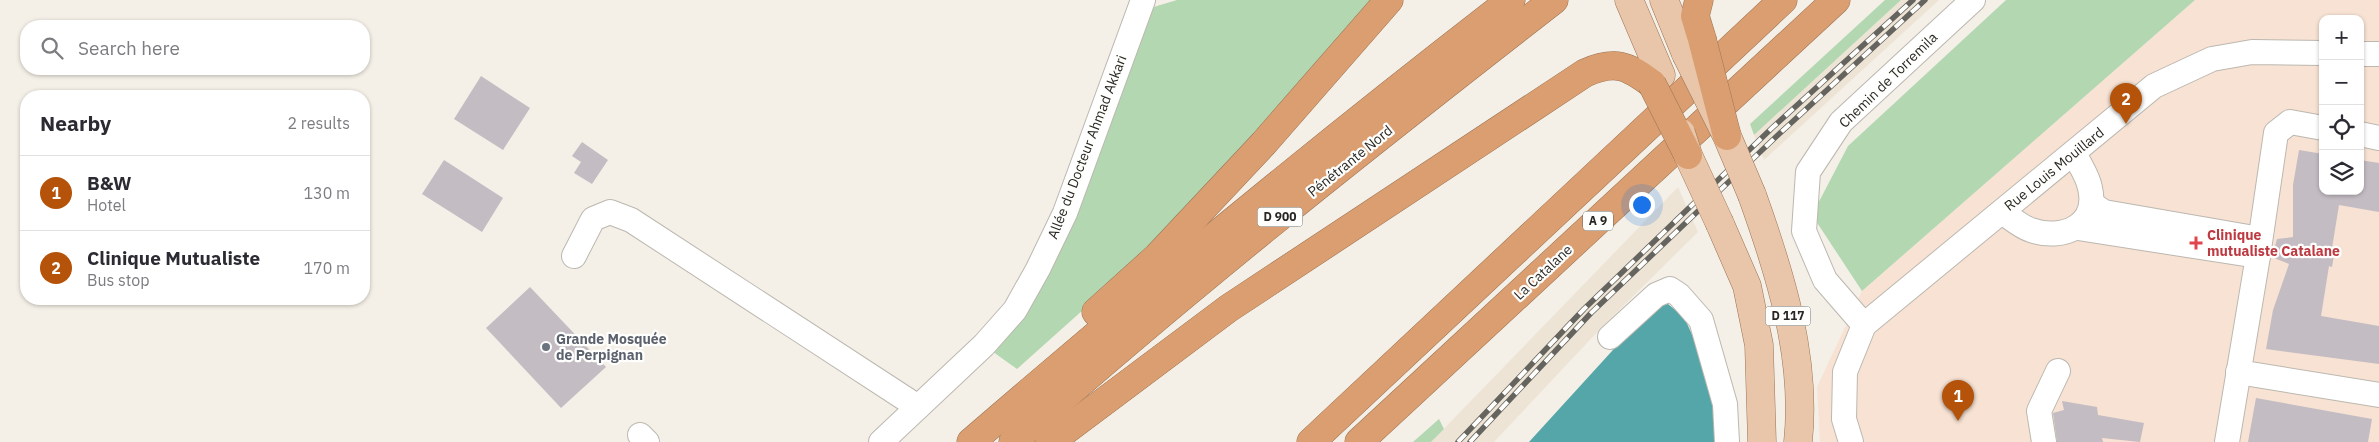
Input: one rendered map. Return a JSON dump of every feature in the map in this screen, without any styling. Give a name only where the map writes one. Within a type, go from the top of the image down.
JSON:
[{"type":"highway","points":[[955,442],[1157,258],[1264,143],[1389,0]]},
{"type":"highway","name":"Pénétrante Nord","points":[[971,442],[1090,340],[1384,98],[1511,0]]},
{"type":"highway","name":"Pénétrante Nord","points":[[1013,442],[1129,341],[1400,120],[1554,0]]},
{"type":"highway","points":[[1698,0],[1695,16],[1694,47],[1727,136]]},
{"type":"highway","name":"A 9","points":[[1311,442],[1783,0]]},
{"type":"highway","name":"La Catalane","points":[[1359,442],[1836,0]]},
{"type":"highway","points":[[1050,442],[1229,308],[1586,73],[1598,68],[1619,65],[1657,79],[1688,155]]},
{"type":"main road","points":[[1629,0],[1657,79]]},
{"type":"main road","points":[[1664,0],[1694,47]]},
{"type":"main road","name":"D 117","points":[[1727,136],[1752,195],[1780,273],[1794,346],[1801,417],[1798,442]]},
{"type":"main road","name":"D 117","points":[[1688,155],[1747,286],[1759,345],[1762,442]]},
{"type":"street","name":"Allée du Docteur Ahmad Akkari","points":[[881,442],[984,344],[1016,310],[1065,213],[1143,0]]},
{"type":"street","name":"Chemin de Torremila","points":[[1864,325],[1825,280],[1804,231],[1808,172],[1841,122],[1973,0]]},
{"type":"street","name":"Rue Louis Mouillard","points":[[1864,325],[2154,86],[2212,59],[2252,52],[2319,53]]},
{"type":"street","points":[[2364,54],[2379,54]]},
{"type":"street","points":[[2227,442],[2276,133],[2290,122],[2319,127]]},
{"type":"street","points":[[2364,135],[2379,138]]},
{"type":"street","points":[[2074,153],[2090,188],[2092,204],[2078,228]]},
{"type":"street","points":[[2092,204],[2104,212],[2259,248]]},
{"type":"street","points":[[574,256],[593,219],[610,212],[631,220],[918,407]]},
{"type":"street","points":[[2002,212],[2028,230],[2045,234],[2066,233],[2078,228],[2259,248]]},
{"type":"street","points":[[1610,338],[1656,295],[1670,289],[1679,295],[1701,320],[1725,404],[1727,442]]},
{"type":"street","points":[[1851,442],[1844,419],[1845,372],[1864,325]]},
{"type":"street","points":[[2044,442],[2039,410],[2058,371]]},
{"type":"street","points":[[2238,372],[2379,395]]},
{"type":"shaded area","points":[[1901,0],[1939,0],[1764,160],[1754,135]]},
{"type":"shaded area","name":"Clinique mutualiste Catalane","points":[[2195,0],[2379,0],[2379,442],[1820,442],[1817,387],[1862,291]]},
{"type":"shaded area","points":[[1678,187],[1698,232],[1603,326],[1494,442],[1431,442]]},
{"type":"green space","points":[[1177,0],[1376,0],[1150,250],[1017,369],[989,349],[1147,9]]},
{"type":"green space","points":[[1885,0],[1901,0],[1754,135],[1750,124]]},
{"type":"green space","points":[[2006,0],[2195,0],[1862,291],[1812,215],[1848,146]]},
{"type":"green space","points":[[1439,419],[1444,429],[1431,442],[1413,442]]},
{"type":"water","points":[[1663,300],[1684,317],[1711,376],[1718,442],[1529,442],[1633,328]]},
{"type":"building","points":[[481,76],[530,108],[503,150],[454,119]]},
{"type":"building","points":[[582,142],[608,160],[592,184],[574,173],[581,162],[572,156]]},
{"type":"building","points":[[2299,150],[2319,153],[2319,195],[2364,195],[2364,161],[2379,163],[2379,212],[2339,205],[2332,248],[2335,249],[2332,267],[2329,266],[2321,316],[2379,326],[2379,364],[2266,349],[2273,310],[2289,264],[2274,258],[2274,250],[2277,239],[2293,237],[2293,185]]},
{"type":"building","points":[[444,160],[503,198],[482,232],[422,194]]},
{"type":"building","name":"Grande Mosquée de Perpignan","points":[[530,287],[606,367],[561,408],[486,328]]},
{"type":"building","points":[[2256,398],[2372,419],[2368,442],[2248,442]]},
{"type":"building","points":[[2062,401],[2097,407],[2098,415],[2144,423],[2140,442],[2102,438],[2103,442],[2057,442],[2053,413],[2064,410]]},
{"type":"railway","points":[[1458,442],[1584,309],[1772,128],[1913,0]]},
{"type":"railway","points":[[1470,442],[1591,313],[1779,134],[1925,0]]},
{"type":"place","name":"Clinique Mutualiste","points":[[2126,124]]},
{"type":"place","name":"Clinique mutualiste Catalane","points":[[2196,243]]},
{"type":"place","name":"Grande Mosquée de Perpignan","points":[[546,347]]},
{"type":"place","name":"B&W","points":[[1958,421]]}]
